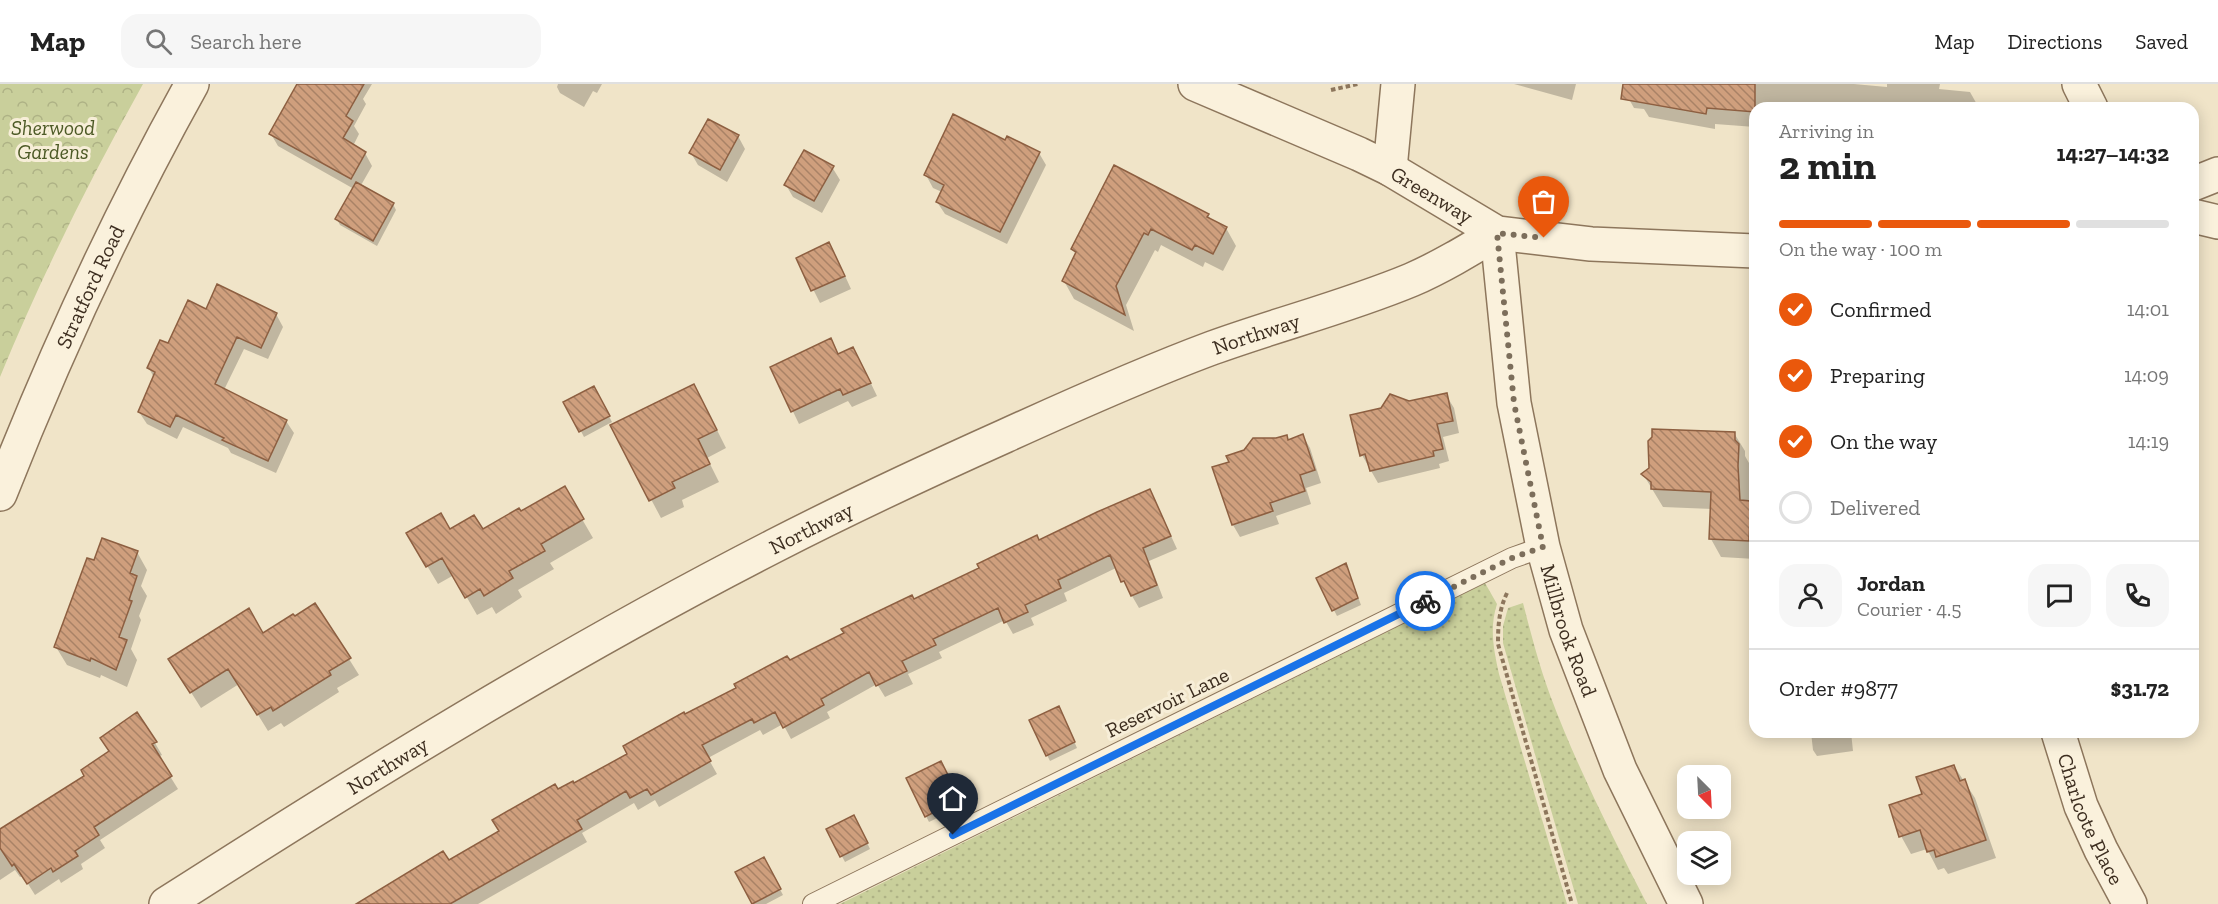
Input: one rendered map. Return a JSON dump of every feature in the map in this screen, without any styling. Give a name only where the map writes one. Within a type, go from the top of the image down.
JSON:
[{"type":"street","name":"Stratford Road","points":[[0,494],[76,313],[192,84]]},
{"type":"street","name":"Greenway","points":[[1195,84],[1390,169],[1497,233],[1591,244],[1749,251]]},
{"type":"street","points":[[1390,169],[1398,84]]},
{"type":"street","points":[[2079,84],[2088,102]]},
{"type":"street","points":[[2199,182],[2218,174]]},
{"type":"street","points":[[2199,217],[2218,222]]},
{"type":"street","name":"Millbrook Road","points":[[1497,233],[1514,403],[1543,547],[1566,630],[1620,770],[1686,904]]},
{"type":"street","name":"Northway","points":[[166,904],[331,798],[498,698],[773,546],[920,475],[1072,406],[1212,348],[1413,279],[1497,233]]},
{"type":"street","name":"Charlcote Place","points":[[2060,738],[2081,806],[2130,904]]},
{"type":"lane","name":"Reservoir Lane","points":[[813,904],[1512,558],[1543,547]]},
{"type":"path","points":[[1331,90],[1358,84]]},
{"type":"path","points":[[1509,587],[1501,607],[1498,644],[1572,904]]},
{"type":"green space","name":"Sherwood Gardens","points":[[0,84],[143,84],[67,229],[0,377]]},
{"type":"green space","points":[[1485,583],[1497,604],[1493,631],[1499,674],[1567,904],[840,904]]},
{"type":"green space","points":[[1523,603],[1542,672],[1560,722],[1595,801],[1647,904],[1578,904],[1503,643],[1503,626],[1508,608]]},
{"type":"building","points":[[297,84],[364,84],[346,116],[353,121],[343,138],[366,152],[351,179],[269,134]]},
{"type":"building","points":[[1623,84],[1755,84],[1755,102],[1749,102],[1749,112],[1707,108],[1706,114],[1621,99]]},
{"type":"building","points":[[953,114],[1005,140],[1007,136],[1040,152],[1000,232],[936,202],[944,185],[924,175]]},
{"type":"building","points":[[708,119],[739,135],[720,170],[689,153]]},
{"type":"building","points":[[804,150],[834,166],[814,201],[784,185]]},
{"type":"building","points":[[1114,165],[1209,214],[1207,217],[1227,227],[1213,254],[1195,245],[1192,250],[1151,229],[1148,235],[1144,233],[1116,286],[1125,315],[1062,281],[1076,252],[1071,249]]},
{"type":"building","points":[[356,182],[394,203],[373,241],[335,219]]},
{"type":"building","points":[[829,242],[845,276],[811,291],[796,258]]},
{"type":"building","points":[[217,284],[277,313],[261,348],[237,337],[215,384],[287,420],[268,461],[176,415],[170,427],[138,412],[155,372],[147,368],[160,340],[168,343],[188,300],[206,309]]},
{"type":"building","points":[[831,338],[838,354],[853,347],[871,383],[843,395],[840,389],[791,412],[770,367]]},
{"type":"building","points":[[694,384],[717,430],[698,439],[710,464],[672,482],[675,488],[649,501],[610,425]]},
{"type":"building","points":[[594,386],[610,416],[579,432],[563,402]]},
{"type":"building","points":[[1447,393],[1453,421],[1437,424],[1443,449],[1433,451],[1434,456],[1370,471],[1365,454],[1360,456],[1350,415],[1381,408],[1390,394],[1409,401]]},
{"type":"building","points":[[1652,429],[1735,432],[1735,440],[1739,444],[1740,500],[1749,501],[1749,541],[1709,539],[1711,492],[1651,489],[1651,482],[1641,474],[1649,468],[1648,441],[1652,437]]},
{"type":"building","points":[[1303,434],[1315,470],[1300,475],[1305,491],[1270,503],[1273,511],[1232,525],[1212,467],[1229,462],[1226,456],[1244,450],[1253,438],[1276,438],[1287,435],[1288,440]]},
{"type":"building","points":[[565,486],[584,519],[541,544],[545,551],[509,571],[513,578],[484,596],[480,589],[465,598],[442,558],[426,567],[406,533],[441,513],[450,529],[474,515],[483,529],[519,508],[521,511]]},
{"type":"building","points":[[1150,489],[1171,536],[1143,548],[1157,585],[1131,596],[1124,581],[1121,582],[1110,555],[1058,580],[1061,588],[1025,605],[1028,612],[1004,623],[998,608],[933,639],[936,645],[902,661],[907,671],[876,686],[869,672],[821,699],[824,705],[783,728],[775,712],[754,723],[752,719],[702,745],[711,761],[651,795],[647,789],[630,798],[626,791],[577,820],[582,829],[450,904],[356,904],[443,851],[449,860],[499,831],[492,820],[555,784],[558,789],[573,781],[574,783],[627,754],[623,746],[684,712],[685,714],[736,688],[734,684],[787,656],[790,660],[844,633],[841,629],[912,595],[914,599],[979,568],[977,564],[1037,535],[1039,540]]},
{"type":"building","points":[[102,538],[138,551],[130,573],[137,576],[129,600],[132,601],[119,637],[127,640],[116,670],[91,658],[90,661],[54,647],[87,558],[94,560]]},
{"type":"building","points":[[1346,563],[1358,598],[1332,611],[1316,578]]},
{"type":"building","points":[[315,603],[351,658],[329,671],[331,675],[273,711],[271,707],[257,715],[228,669],[190,693],[168,659],[249,608],[263,633]]},
{"type":"building","points":[[1059,706],[1075,742],[1046,756],[1029,720]]},
{"type":"building","points":[[137,712],[157,742],[152,744],[172,776],[94,827],[99,835],[75,851],[78,856],[53,872],[51,868],[27,884],[0,848],[0,829],[84,776],[81,770],[109,751],[100,738]]},
{"type":"building","points":[[941,761],[960,799],[925,817],[906,778]]},
{"type":"building","points":[[1954,765],[1960,781],[1965,779],[1986,840],[1936,857],[1934,850],[1927,852],[1920,830],[1899,837],[1889,805],[1922,794],[1916,777]]},
{"type":"building","points":[[854,815],[868,843],[840,857],[826,829]]},
{"type":"building","points":[[764,857],[781,889],[752,904],[735,872]]},
{"type":"way so far","points":[[1425,601],[1512,558],[1543,547],[1514,403],[1497,233],[1544,238]]},
{"type":"route","points":[[953,835],[1425,601]]}]
